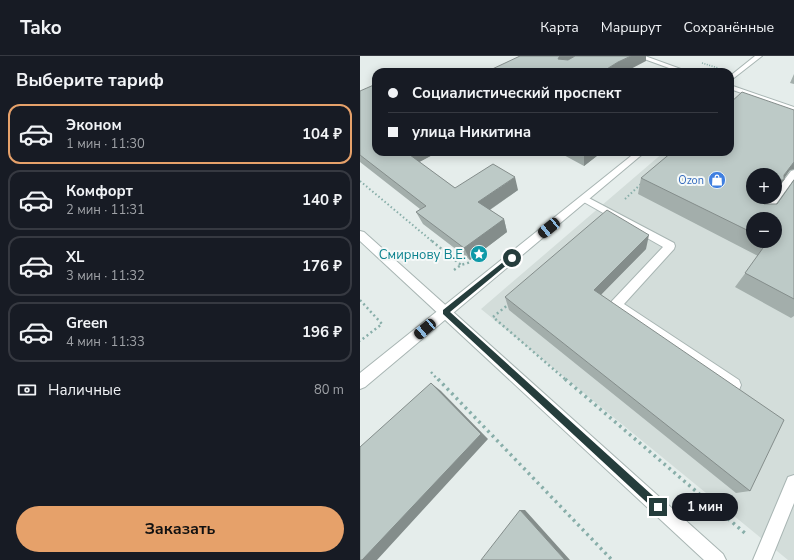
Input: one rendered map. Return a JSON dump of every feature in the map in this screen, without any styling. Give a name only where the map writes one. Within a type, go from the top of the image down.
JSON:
[{"type":"street","points":[[639,56],[674,68]]},
{"type":"street","points":[[734,76],[759,56]]},
{"type":"street","points":[[734,88],[794,109]]},
{"type":"street","points":[[360,382],[636,156]]},
{"type":"street","points":[[765,212],[794,173]]},
{"type":"street","points":[[585,199],[670,246],[616,305],[734,385]]},
{"type":"street","points":[[360,234],[717,560]]},
{"type":"street","points":[[764,555],[794,483]]},
{"type":"path","points":[[360,181],[461,265]]},
{"type":"path","points":[[610,212],[643,182]]},
{"type":"path","points":[[514,298],[493,317],[764,555]]},
{"type":"path","points":[[360,300],[382,324],[360,341]]},
{"type":"path","points":[[431,372],[612,560]]},
{"type":"shaded area","points":[[734,100],[794,121],[794,560],[788,560],[481,309],[659,156],[734,156]]},
{"type":"building","points":[[520,56],[560,56],[558,59],[568,60],[575,56],[631,56],[608,68],[494,68]]},
{"type":"building","points":[[372,86],[372,156],[411,156],[455,188],[493,164],[515,177],[478,202],[504,219],[464,248],[416,212],[426,206],[360,155],[360,91]]},
{"type":"building","points":[[742,92],[794,110],[794,162],[784,175],[784,180],[782,180],[782,168],[746,168],[746,204],[782,204],[782,197],[794,180],[794,299],[745,273],[763,248],[782,248],[782,212],[746,212],[746,230],[641,178],[667,156],[734,156],[734,99]]},
{"type":"building","points":[[607,210],[649,235],[594,290],[784,420],[750,491],[505,297]]},
{"type":"building","points":[[431,383],[481,434],[362,560],[360,560],[360,447]]},
{"type":"building","points":[[520,510],[565,560],[481,560]]},
{"type":"place","name":"Ozon","points":[[717,180]]},
{"type":"place","name":"Смирнову В.Е.","points":[[479,254]]},
{"type":"route","points":[[512,258],[445,312],[658,507]]}]
